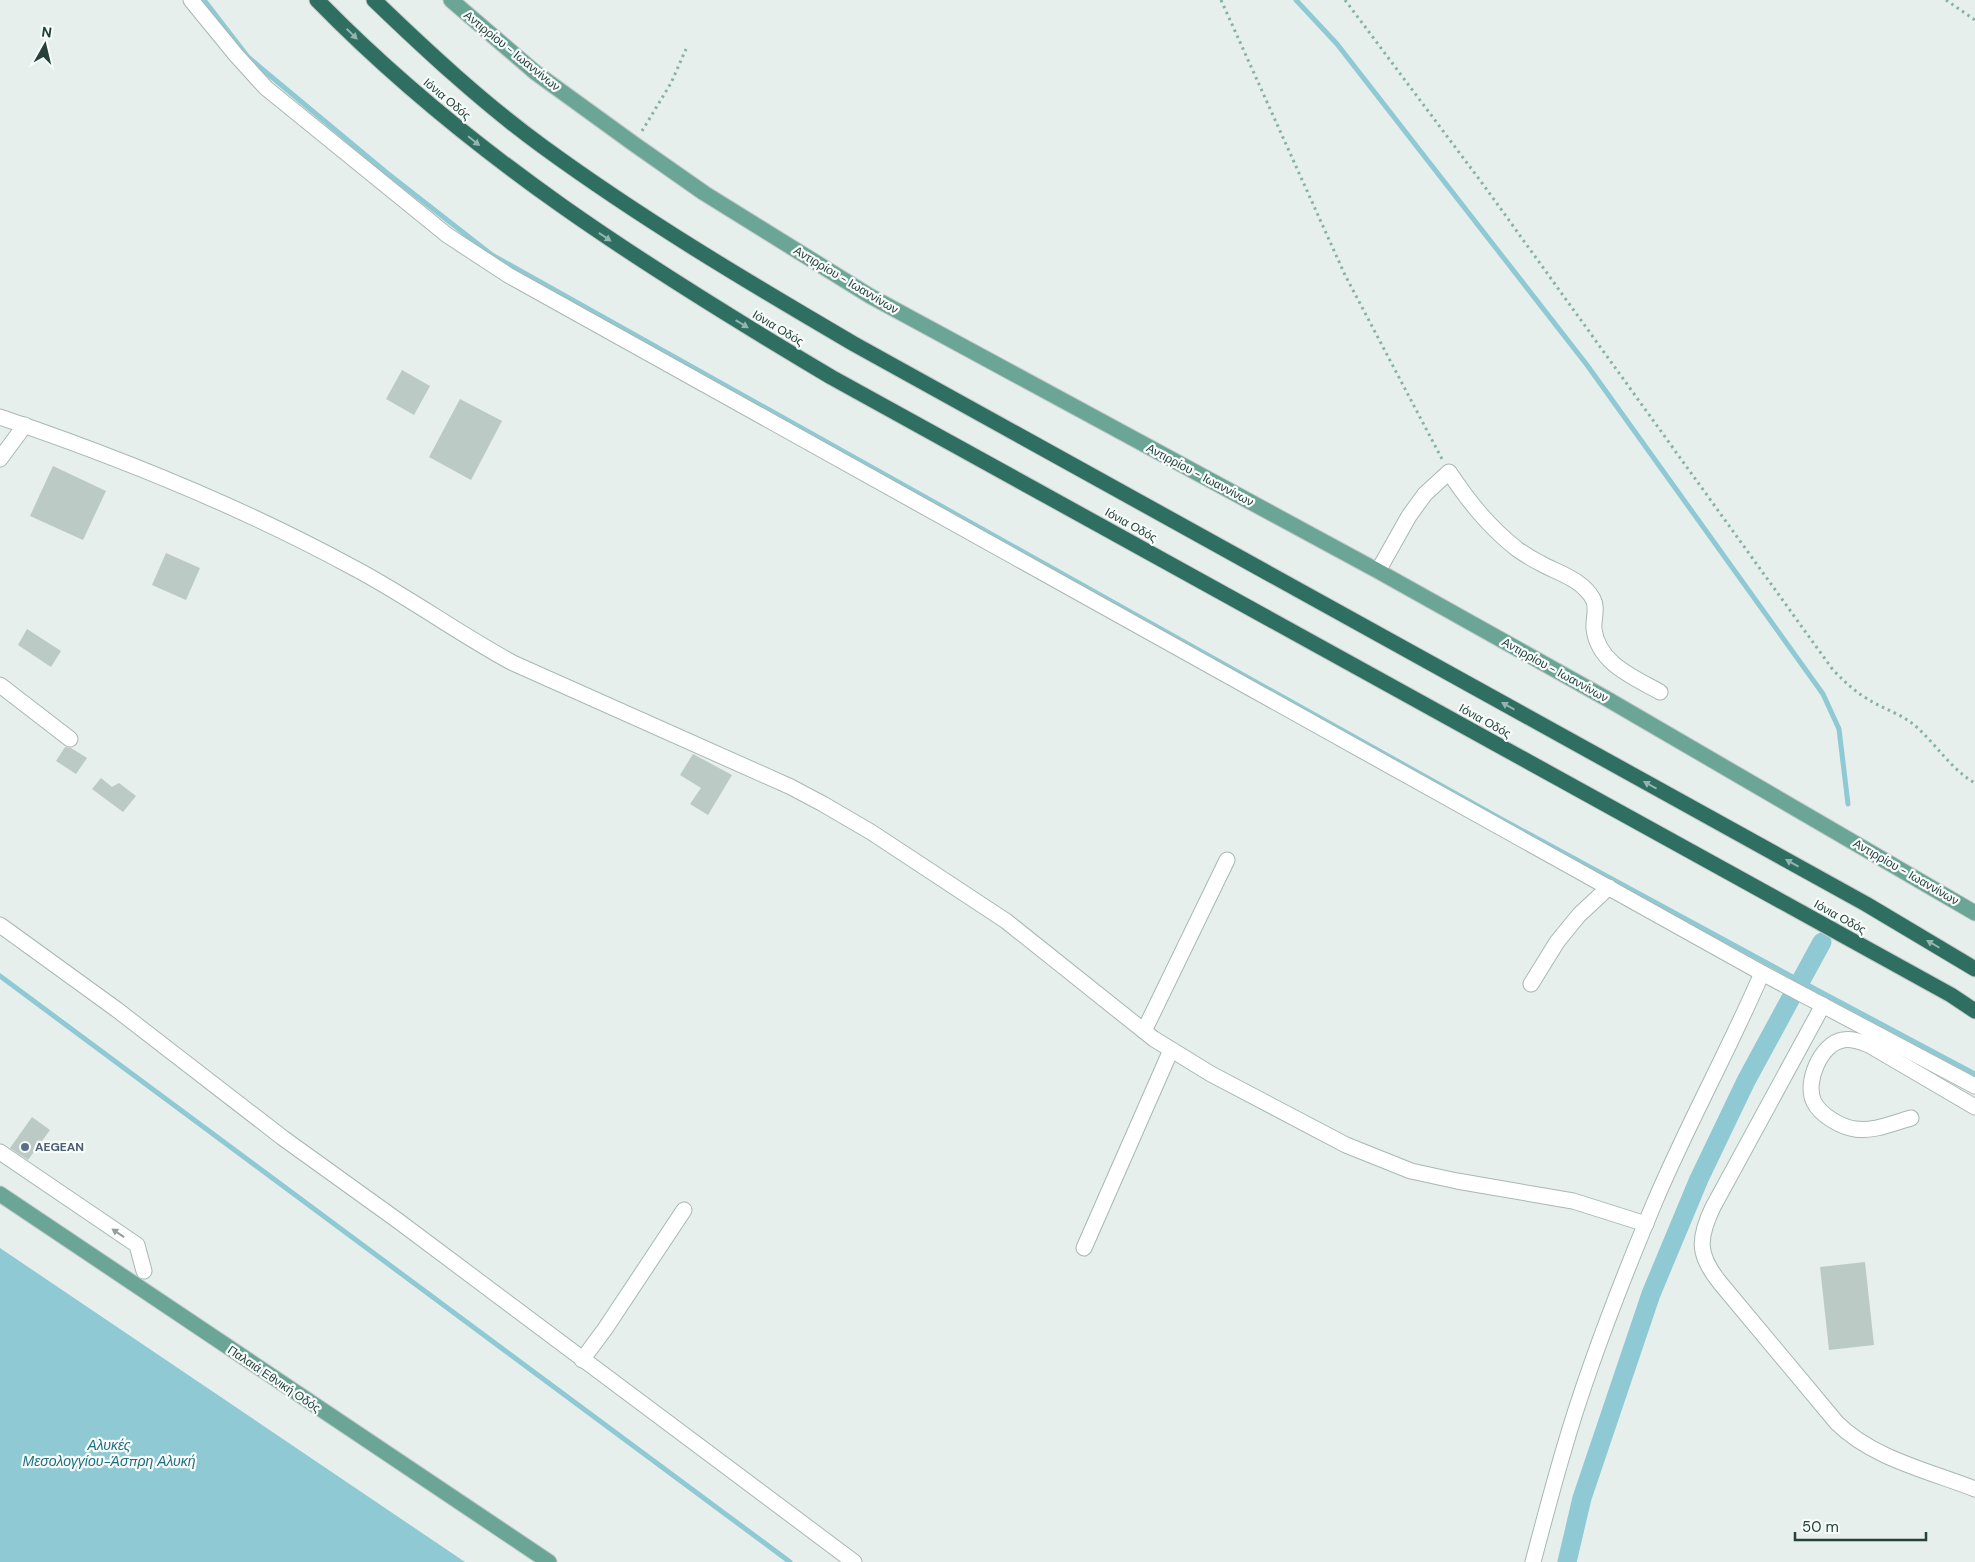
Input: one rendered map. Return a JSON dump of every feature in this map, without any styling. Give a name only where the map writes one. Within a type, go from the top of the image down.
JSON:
[{"type":"highway","name":"Ιόνια Οδός","points":[[317,0],[383,64],[442,116],[514,172],[652,268],[740,323],[831,377],[1951,995],[1975,1010]]},
{"type":"highway","name":"Ιόνια Οδός","points":[[374,0],[470,87],[541,145],[691,246],[770,295],[854,344],[1866,904],[1975,969]]},
{"type":"main road","name":"Αντιρρίου - Ιωαννίνων","points":[[451,0],[536,73],[634,144],[704,193],[870,296],[1378,571],[1617,705],[1975,913]]},
{"type":"main road","name":"Παλαιά Εθνική Οδός","points":[[0,1194],[435,1488],[549,1562]]},
{"type":"street","points":[[191,0],[266,88],[447,235],[508,275],[1762,973],[1975,1086]]},
{"type":"street","points":[[0,416],[142,470],[261,522],[355,568],[432,614],[477,644],[513,663],[784,784],[824,804],[916,860],[1006,921],[1144,1031],[1171,1050],[1211,1074],[1372,1157],[1430,1176],[1573,1201],[1646,1224]]},
{"type":"street","points":[[0,459],[25,425]]},
{"type":"street","points":[[1378,571],[1409,516],[1425,494],[1449,472],[1468,501],[1494,530],[1540,564],[1566,575],[1582,586],[1594,599],[1596,613],[1594,627],[1598,644],[1609,660],[1625,673],[1660,692]]},
{"type":"street","points":[[0,685],[70,739]]},
{"type":"street","points":[[1144,1031],[1227,860]]},
{"type":"street","points":[[1531,984],[1557,942],[1579,915],[1609,887]]},
{"type":"street","points":[[0,925],[116,1009],[283,1138],[396,1220],[854,1562]]},
{"type":"street","points":[[1533,1562],[1564,1448],[1580,1398],[1646,1224],[1670,1167],[1762,973]]},
{"type":"street","points":[[1823,1005],[1713,1207],[1706,1222],[1702,1238],[1703,1255],[1708,1268],[1837,1423],[1850,1436],[1879,1452],[1975,1489]]},
{"type":"street","points":[[1911,1118],[1870,1129],[1856,1129],[1847,1128],[1819,1110],[1813,1102],[1811,1089],[1822,1052],[1833,1043],[1844,1040],[1857,1040],[1870,1045],[1975,1107]]},
{"type":"street","points":[[1084,1248],[1171,1050]]},
{"type":"street","points":[[0,1152],[136,1246],[144,1271]]},
{"type":"street","points":[[582,1360],[605,1329],[684,1210]]},
{"type":"path","points":[[1221,0],[1345,275],[1449,472]]},
{"type":"path","points":[[1345,0],[1485,187],[1834,670],[1850,688],[1913,724],[1952,766],[1975,783]]},
{"type":"path","points":[[1946,0],[1975,20]]},
{"type":"path","points":[[634,144],[658,108],[686,49]]},
{"type":"water","name":"Αλυκές Μεσολογγίου-Άσπρη Αλυκή","points":[[0,1248],[465,1562],[0,1562]]},
{"type":"building","points":[[402,370],[430,386],[414,415],[386,399]]},
{"type":"building","points":[[460,399],[502,421],[471,480],[429,457]]},
{"type":"building","points":[[53,466],[106,491],[83,540],[30,516]]},
{"type":"building","points":[[166,553],[200,568],[186,600],[152,585]]},
{"type":"building","points":[[27,629],[61,651],[51,667],[18,645]]},
{"type":"building","points":[[65,747],[71,748],[87,758],[76,774],[56,761]]},
{"type":"building","points":[[693,754],[732,775],[708,815],[690,804],[701,788],[680,775]]},
{"type":"building","points":[[101,778],[112,787],[119,783],[136,796],[123,812],[92,789]]},
{"type":"building","points":[[32,1117],[50,1130],[28,1160],[10,1148]]},
{"type":"building","points":[[1865,1262],[1874,1345],[1829,1350],[1820,1267]]},
{"type":"waterway","points":[[204,0],[248,57],[387,173],[492,255],[1501,819],[1975,1074]]},
{"type":"waterway","points":[[1296,0],[1337,44],[1587,365],[1823,694],[1839,729],[1848,804]]},
{"type":"waterway","points":[[1798,986],[1822,942]]},
{"type":"waterway","points":[[0,976],[790,1562]]},
{"type":"waterway","points":[[1567,1562],[1582,1498],[1651,1294],[1699,1179],[1746,1081],[1791,998]]},
{"type":"place","name":"AEGEAN","points":[[25,1147]]}]
